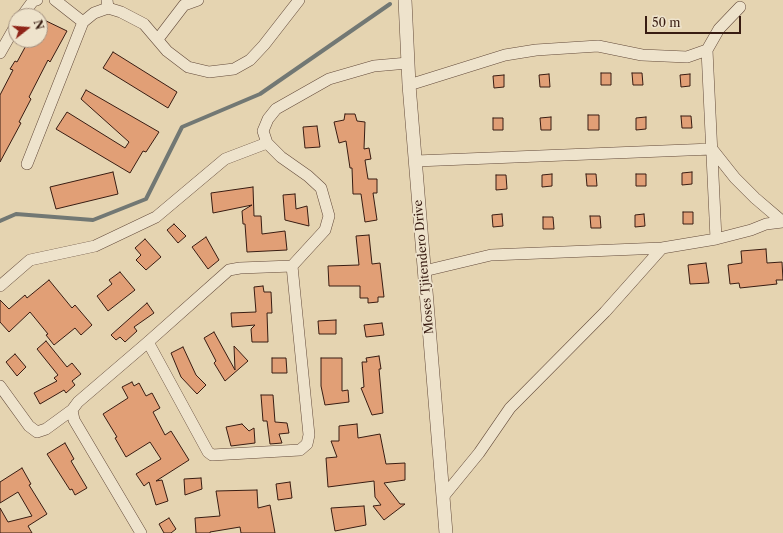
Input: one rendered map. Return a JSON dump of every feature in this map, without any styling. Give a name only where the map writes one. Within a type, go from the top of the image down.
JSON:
[{"type":"street","points":[[28,8],[34,1],[37,0]]},
{"type":"street","points":[[55,0],[83,22]]},
{"type":"street","points":[[158,40],[184,5],[198,0]]},
{"type":"street","points":[[27,164],[83,22],[108,4],[144,24],[167,50],[188,67],[209,72],[234,69],[250,60],[264,45],[299,0]]},
{"type":"street","name":"Moses Tjitendero Drive","points":[[405,0],[409,85],[446,533]]},
{"type":"street","points":[[716,239],[707,50],[719,29],[740,7]]},
{"type":"street","points":[[0,52],[8,38]]},
{"type":"street","points":[[409,85],[505,55],[536,50],[598,46],[642,54],[687,57],[707,50]]},
{"type":"street","points":[[0,386],[29,426],[37,432],[46,429],[72,410],[78,402],[229,270],[240,268],[292,266],[325,230],[329,216],[321,188],[308,176],[281,157],[268,143],[263,131],[268,119],[276,109],[329,79],[374,66],[408,63]]},
{"type":"street","points":[[0,286],[30,260],[95,246],[156,217],[225,159],[268,143]]},
{"type":"street","points":[[416,161],[712,149]]},
{"type":"street","points":[[712,149],[745,188],[783,222]]},
{"type":"street","points":[[424,271],[491,255],[662,248],[716,239],[766,224],[783,222]]},
{"type":"street","points":[[443,498],[479,453],[510,408],[605,312],[662,248]]},
{"type":"street","points":[[148,342],[208,452],[212,455],[300,450],[307,444],[309,435],[292,266]]},
{"type":"street","points":[[72,410],[74,420],[141,533]]},
{"type":"building","points":[[48,22],[67,31],[50,62],[48,60],[29,97],[31,99],[19,122],[21,123],[0,162],[0,95],[13,70],[10,69],[15,61],[17,62],[25,48],[48,48]]},
{"type":"building","points":[[113,52],[177,92],[168,108],[103,68]]},
{"type":"building","points":[[601,73],[611,73],[611,85],[601,85]]},
{"type":"building","points":[[632,73],[642,73],[643,85],[633,85]]},
{"type":"building","points":[[549,74],[550,87],[540,87],[539,75]]},
{"type":"building","points":[[690,74],[690,86],[681,87],[680,75]]},
{"type":"building","points":[[504,75],[504,87],[494,88],[493,76]]},
{"type":"building","points":[[86,90],[159,132],[146,152],[143,151],[130,173],[56,129],[67,112],[125,148],[129,142],[81,99]]},
{"type":"building","points":[[345,114],[355,114],[357,121],[365,122],[364,149],[369,148],[371,159],[365,160],[368,179],[377,179],[377,193],[373,193],[377,220],[365,222],[361,194],[353,194],[352,168],[350,168],[346,141],[339,143],[334,122],[344,120]]},
{"type":"building","points":[[588,115],[599,115],[599,130],[588,130]]},
{"type":"building","points":[[681,116],[691,116],[692,128],[682,128]]},
{"type":"building","points":[[551,117],[551,130],[541,130],[540,118]]},
{"type":"building","points":[[646,117],[646,129],[636,130],[636,118]]},
{"type":"building","points":[[493,118],[503,118],[503,130],[493,130]]},
{"type":"building","points":[[317,126],[320,147],[305,148],[303,127]]},
{"type":"building","points":[[113,172],[118,194],[56,209],[50,187]]},
{"type":"building","points":[[692,172],[692,184],[682,185],[682,173]]},
{"type":"building","points":[[552,174],[552,186],[542,187],[542,175]]},
{"type":"building","points":[[586,174],[596,174],[597,186],[587,186]]},
{"type":"building","points":[[636,174],[646,174],[646,186],[636,186]]},
{"type":"building","points":[[496,175],[506,175],[507,189],[496,190]]},
{"type":"building","points":[[253,187],[254,216],[261,216],[262,234],[285,231],[287,250],[247,252],[245,224],[243,224],[242,211],[252,205],[213,213],[211,193]]},
{"type":"building","points":[[295,194],[296,209],[307,206],[309,226],[285,220],[283,195]]},
{"type":"building","points":[[683,212],[693,212],[693,224],[683,224]]},
{"type":"building","points":[[502,214],[503,226],[493,227],[492,215]]},
{"type":"building","points":[[644,214],[645,226],[635,227],[635,215]]},
{"type":"building","points":[[590,216],[600,216],[601,228],[591,228]]},
{"type":"building","points":[[543,217],[553,217],[554,229],[543,229]]},
{"type":"building","points":[[174,224],[186,236],[178,243],[167,230]]},
{"type":"building","points":[[369,235],[372,264],[380,263],[384,297],[378,297],[378,302],[368,303],[368,298],[360,298],[360,286],[329,286],[328,266],[359,265],[356,236]]},
{"type":"building","points":[[206,237],[219,260],[208,269],[192,247]]},
{"type":"building","points":[[145,239],[161,257],[146,270],[136,260],[141,255],[135,248]]},
{"type":"building","points":[[766,249],[767,263],[782,262],[783,280],[776,280],[777,284],[740,288],[739,283],[730,284],[728,265],[742,263],[741,251]]},
{"type":"building","points":[[706,263],[709,283],[690,284],[688,265]]},
{"type":"building","points":[[120,272],[135,290],[108,311],[97,296],[112,284],[109,280]]},
{"type":"building","points":[[49,280],[72,308],[75,305],[92,325],[81,335],[75,328],[54,345],[46,335],[48,334],[30,312],[9,332],[0,322],[0,300],[9,309],[25,295],[27,298]]},
{"type":"building","points":[[263,286],[264,292],[271,292],[272,313],[267,313],[268,342],[252,342],[251,329],[255,325],[232,327],[231,313],[256,312],[254,287]]},
{"type":"building","points":[[147,303],[154,313],[134,327],[137,331],[125,342],[120,337],[116,340],[111,335]]},
{"type":"building","points":[[336,320],[336,334],[319,334],[318,321]]},
{"type":"building","points":[[382,323],[384,335],[366,337],[364,325]]},
{"type":"building","points":[[214,332],[235,370],[234,346],[248,361],[225,381],[214,363],[216,361],[204,338]]},
{"type":"building","points":[[46,341],[67,367],[72,363],[81,374],[72,381],[75,385],[66,393],[64,390],[40,404],[34,393],[57,381],[54,378],[58,375],[37,349]]},
{"type":"building","points":[[183,347],[196,375],[206,385],[197,394],[181,377],[171,353]]},
{"type":"building","points":[[15,354],[26,367],[17,376],[6,362]]},
{"type":"building","points":[[379,356],[383,413],[372,415],[361,388],[364,387],[362,362],[367,362],[366,358]]},
{"type":"building","points":[[272,358],[286,358],[287,373],[272,373]]},
{"type":"building","points":[[321,358],[342,358],[342,391],[348,390],[349,402],[325,405],[321,386]]},
{"type":"building","points":[[132,382],[134,386],[139,383],[146,396],[152,393],[160,408],[153,412],[165,435],[171,431],[189,460],[156,481],[162,480],[168,501],[156,505],[149,482],[144,486],[136,474],[161,459],[150,442],[126,457],[115,438],[117,437],[103,414],[128,398],[122,387]]},
{"type":"building","points":[[261,395],[273,395],[275,422],[287,423],[289,433],[279,434],[282,443],[270,444],[267,421],[263,421]]},
{"type":"building","points":[[242,424],[249,431],[254,428],[255,443],[231,446],[226,427]]},
{"type":"building","points":[[357,424],[358,438],[380,434],[386,464],[405,463],[405,480],[384,483],[400,504],[405,504],[384,520],[373,506],[381,505],[375,497],[374,481],[328,487],[326,458],[337,457],[331,441],[339,441],[339,426]]},
{"type":"building","points":[[65,443],[74,459],[71,461],[87,488],[75,495],[72,489],[70,490],[47,454]]},
{"type":"building","points":[[22,468],[31,484],[29,485],[47,514],[28,526],[32,533],[0,533],[0,508],[8,522],[32,516],[18,492],[0,503],[0,482]]},
{"type":"building","points":[[201,478],[202,489],[185,495],[184,479]]},
{"type":"building","points":[[290,482],[292,498],[278,500],[276,484]]},
{"type":"building","points":[[257,490],[258,508],[270,505],[275,533],[241,533],[240,527],[210,533],[196,533],[195,518],[220,516],[216,491]]},
{"type":"building","points":[[364,506],[366,525],[335,531],[331,508]]},
{"type":"building","points":[[169,518],[176,529],[171,533],[164,533],[159,524]]},
{"type":"waterway","points":[[0,221],[16,214],[93,220],[146,199],[182,127],[260,94],[390,4]]}]
